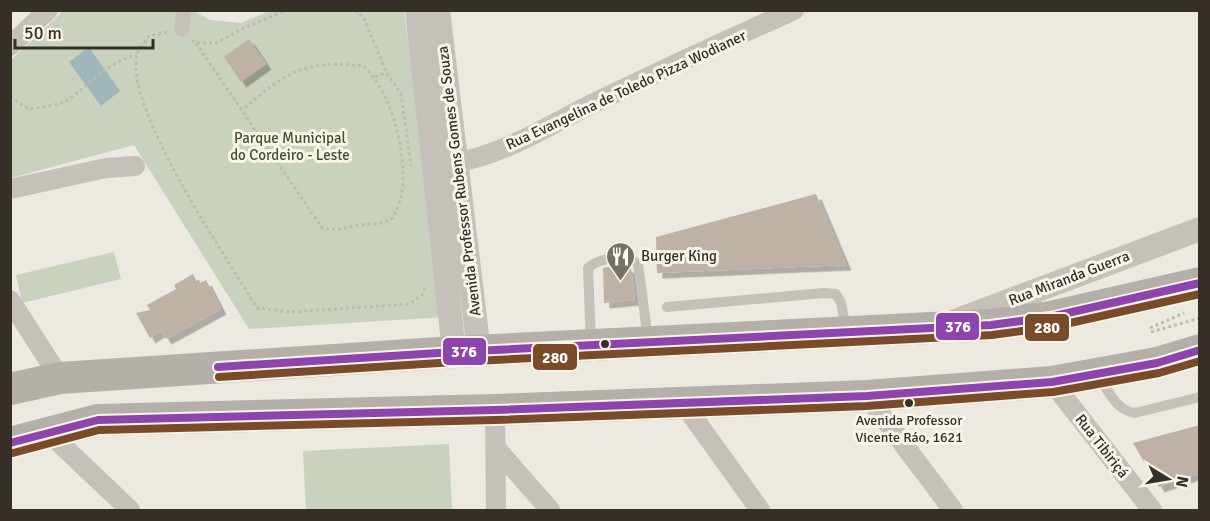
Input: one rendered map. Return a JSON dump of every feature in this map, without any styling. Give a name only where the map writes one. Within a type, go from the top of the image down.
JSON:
[{"type":"main road","points":[[10,389],[60,378],[467,352],[991,325],[1195,297]]},
{"type":"main road","points":[[10,443],[98,420],[495,410],[867,396],[1052,382],[1157,363],[1200,350]]},
{"type":"street","points":[[10,46],[48,10]]},
{"type":"street","points":[[182,29],[184,10]]},
{"type":"street","name":"Avenida Professor Rubens Gomes de Souza","points":[[417,10],[467,352]]},
{"type":"street","name":"Avenida Professor Rubens Gomes de Souza","points":[[438,10],[455,163],[467,352]]},
{"type":"street","name":"Rua Evangelina de Toledo Pizza Wodianer","points":[[455,163],[475,160],[510,145],[594,103],[794,10]]},
{"type":"street","points":[[10,189],[106,168],[135,165]]},
{"type":"street","name":"Rua Miranda Guerra","points":[[939,327],[1200,229]]},
{"type":"street","points":[[10,300],[60,378]]},
{"type":"street","name":"Rua Tibiriçá","points":[[1052,382],[1152,510]]},
{"type":"street","points":[[867,396],[953,510]]},
{"type":"street","points":[[683,403],[760,510]]},
{"type":"street","points":[[495,410],[496,510]]},
{"type":"street","points":[[48,432],[130,510]]},
{"type":"street","points":[[495,447],[550,510]]},
{"type":"lane","points":[[591,346],[588,268],[596,261],[626,258],[638,264],[649,342]]},
{"type":"lane","points":[[667,307],[824,292],[836,294],[841,303],[846,332]]},
{"type":"lane","points":[[1097,374],[1118,406],[1125,411],[1135,413],[1200,397]]},
{"type":"path","points":[[196,43],[216,43],[246,27],[287,10]]},
{"type":"path","points":[[355,10],[364,18],[386,72],[400,94],[412,177]]},
{"type":"path","points":[[242,110],[280,78],[313,64],[363,66],[375,77],[394,119],[400,146],[402,192],[393,218],[378,226],[360,225],[341,231],[322,228],[196,43],[182,29],[149,36],[137,54],[137,84],[154,134],[257,308],[291,312],[409,304],[422,295],[427,284]]},
{"type":"path","points":[[10,97],[29,109],[65,102],[110,66],[125,57],[137,54]]},
{"type":"path","points":[[375,77],[386,72]]},
{"type":"path","points":[[1195,297],[1151,330],[1200,318]]},
{"type":"green space","name":"Parque Municipal do Cordeiro - Leste","points":[[63,11],[194,11],[210,20],[241,23],[269,11],[404,11],[447,317],[249,329],[134,145],[11,178],[11,60]]},
{"type":"green space","points":[[114,252],[121,279],[22,303],[16,275]]},
{"type":"green space","points":[[449,444],[452,510],[306,510],[303,451]]},
{"type":"water","points":[[89,47],[120,91],[101,106],[69,62]]},
{"type":"building","points":[[249,39],[266,64],[241,82],[224,57]]},
{"type":"building","points":[[816,194],[846,265],[657,273],[656,237]]},
{"type":"building","name":"Burger King","points":[[620,265],[631,268],[635,300],[604,303],[603,268]]},
{"type":"building","points":[[193,274],[198,284],[206,280],[221,309],[166,339],[161,331],[150,338],[136,313],[150,310],[147,305],[176,289],[174,285]]},
{"type":"building","points":[[1200,425],[1200,473],[1159,487],[1133,443]]},
{"type":"transit line","name":"376","points":[[218,367],[454,352],[991,325],[1050,317],[1200,283]]},
{"type":"transit line","name":"280","points":[[219,377],[455,362],[992,335],[1052,327],[1200,294]]},
{"type":"transit line","name":"376","points":[[10,443],[98,420],[495,410],[867,396],[1052,382],[1157,363],[1200,350]]},
{"type":"transit line","name":"280","points":[[13,453],[99,430],[495,420],[867,406],[1053,392],[1159,373],[1200,361]]},
{"type":"place","name":"Burger King","points":[[620,282]]},
{"type":"place","name":"Avenida Professor Vicente Ráo, 1621","points":[[909,403]]}]
